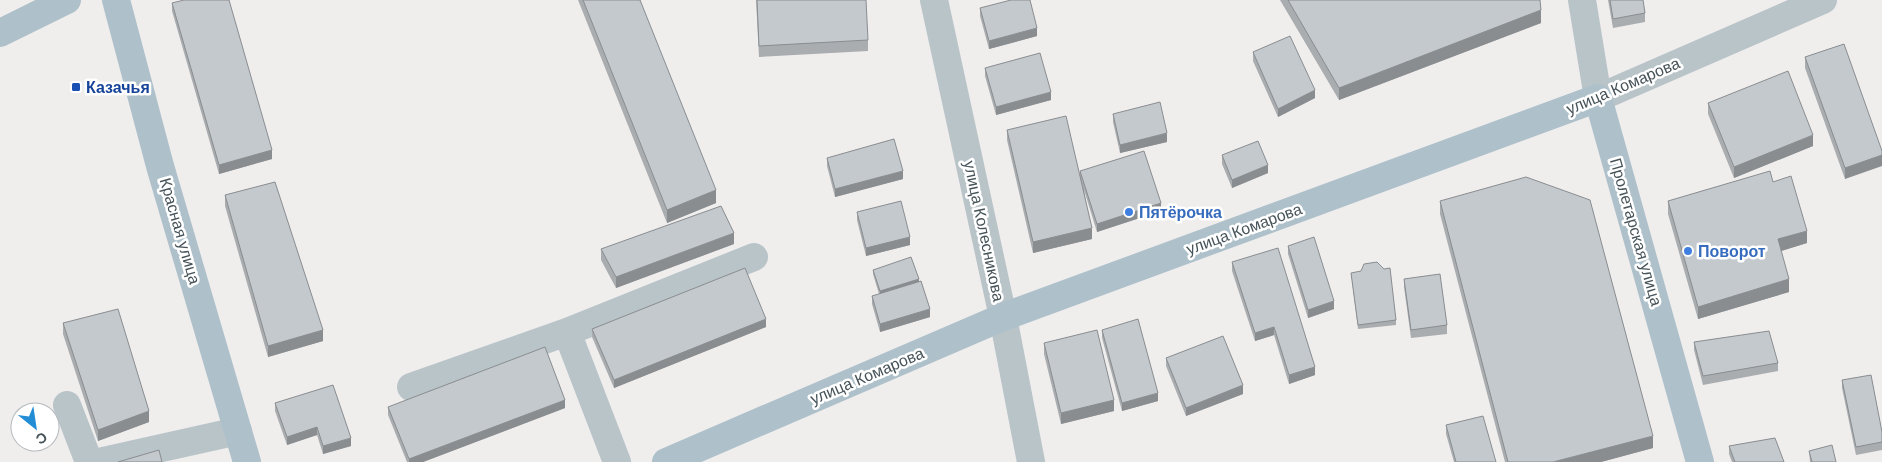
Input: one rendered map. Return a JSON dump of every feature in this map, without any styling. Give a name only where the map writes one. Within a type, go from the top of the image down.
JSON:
[{"type":"main road","points":[[0,33],[67,0]]},
{"type":"main road","name":"Красная улица","points":[[116,0],[160,166],[247,462]]},
{"type":"main road","name":"улица Комарова","points":[[666,462],[1003,317],[1598,98]]},
{"type":"main road","name":"Пролетарская улица","points":[[1598,98],[1700,462]]},
{"type":"street","name":"улица Колесникова","points":[[934,0],[1003,317],[1031,462]]},
{"type":"street","name":"Пролетарская улица","points":[[1582,0],[1598,98]]},
{"type":"street","name":"улица Комарова","points":[[1598,98],[1823,0]]},
{"type":"street","points":[[411,387],[567,332],[754,257]]},
{"type":"street","points":[[567,332],[617,462]]},
{"type":"street","points":[[67,405],[89,462]]},
{"type":"street","points":[[100,462],[238,432]]},
{"type":"building","points":[[184,0],[229,0],[272,150],[219,165],[172,3]]},
{"type":"building","points":[[583,0],[640,0],[716,190],[667,210]]},
{"type":"building","points":[[757,0],[866,0],[868,40],[759,46]]},
{"type":"building","points":[[1011,0],[1030,0],[1037,28],[989,41],[980,8]]},
{"type":"building","points":[[1288,0],[1540,0],[1541,10],[1339,88]]},
{"type":"building","points":[[1610,0],[1643,0],[1645,13],[1613,19]]},
{"type":"building","points":[[1290,36],[1315,90],[1278,109],[1253,52]]},
{"type":"building","points":[[1844,44],[1882,151],[1882,155],[1845,168],[1805,57]]},
{"type":"building","points":[[1040,53],[1051,92],[996,107],[985,68]]},
{"type":"building","points":[[1788,71],[1813,135],[1734,167],[1708,103]]},
{"type":"building","points":[[1160,102],[1167,133],[1120,145],[1113,114]]},
{"type":"building","points":[[1066,116],[1092,228],[1033,242],[1007,130]]},
{"type":"building","points":[[894,139],[903,171],[835,189],[827,158]]},
{"type":"building","points":[[1258,141],[1268,165],[1232,180],[1222,155]]},
{"type":"building","points":[[1144,151],[1161,203],[1097,224],[1080,171]]},
{"type":"building","points":[[1770,171],[1773,182],[1791,176],[1807,231],[1778,239],[1789,279],[1698,307],[1668,201]]},
{"type":"building","points":[[1526,177],[1590,200],[1653,436],[1553,462],[1508,462],[1440,201]]},
{"type":"building","points":[[275,182],[323,330],[268,346],[225,195]]},
{"type":"building","points":[[901,201],[910,237],[866,248],[857,212]]},
{"type":"building","points":[[721,206],[734,233],[616,277],[601,249]]},
{"type":"building","points":[[1314,237],[1334,301],[1308,310],[1288,246]]},
{"type":"building","points":[[1278,248],[1315,367],[1289,375],[1274,327],[1255,333],[1232,262]]},
{"type":"building","points":[[911,257],[919,279],[880,291],[873,270]]},
{"type":"building","points":[[1377,262],[1384,269],[1390,268],[1396,320],[1358,325],[1351,273],[1361,271],[1364,264]]},
{"type":"building","points":[[745,268],[766,319],[614,380],[592,329]]},
{"type":"building","points":[[1440,274],[1447,325],[1411,330],[1404,279]]},
{"type":"building","points":[[921,281],[930,309],[880,324],[872,296]]},
{"type":"building","points":[[118,309],[149,411],[98,430],[63,323]]},
{"type":"building","points":[[1138,319],[1158,393],[1122,403],[1102,330]]},
{"type":"building","points":[[1097,330],[1114,400],[1061,413],[1044,343]]},
{"type":"building","points":[[1769,331],[1778,363],[1703,376],[1694,342]]},
{"type":"building","points":[[1223,336],[1243,385],[1186,408],[1166,358]]},
{"type":"building","points":[[545,347],[565,400],[409,459],[388,407]]},
{"type":"building","points":[[1871,375],[1882,432],[1882,442],[1856,447],[1842,380]]},
{"type":"building","points":[[333,385],[351,438],[323,446],[317,427],[287,437],[275,403]]},
{"type":"building","points":[[1483,416],[1496,462],[1456,462],[1446,425]]},
{"type":"building","points":[[1775,438],[1784,462],[1735,462],[1729,446]]},
{"type":"building","points":[[1832,445],[1836,462],[1812,462],[1809,451]]},
{"type":"building","points":[[159,450],[162,462],[118,462]]},
{"type":"place","name":"Казачья","points":[[76,87]]},
{"type":"place","name":"Пятёрочка","points":[[1129,212]]},
{"type":"place","name":"Поворот","points":[[1688,251]]}]
